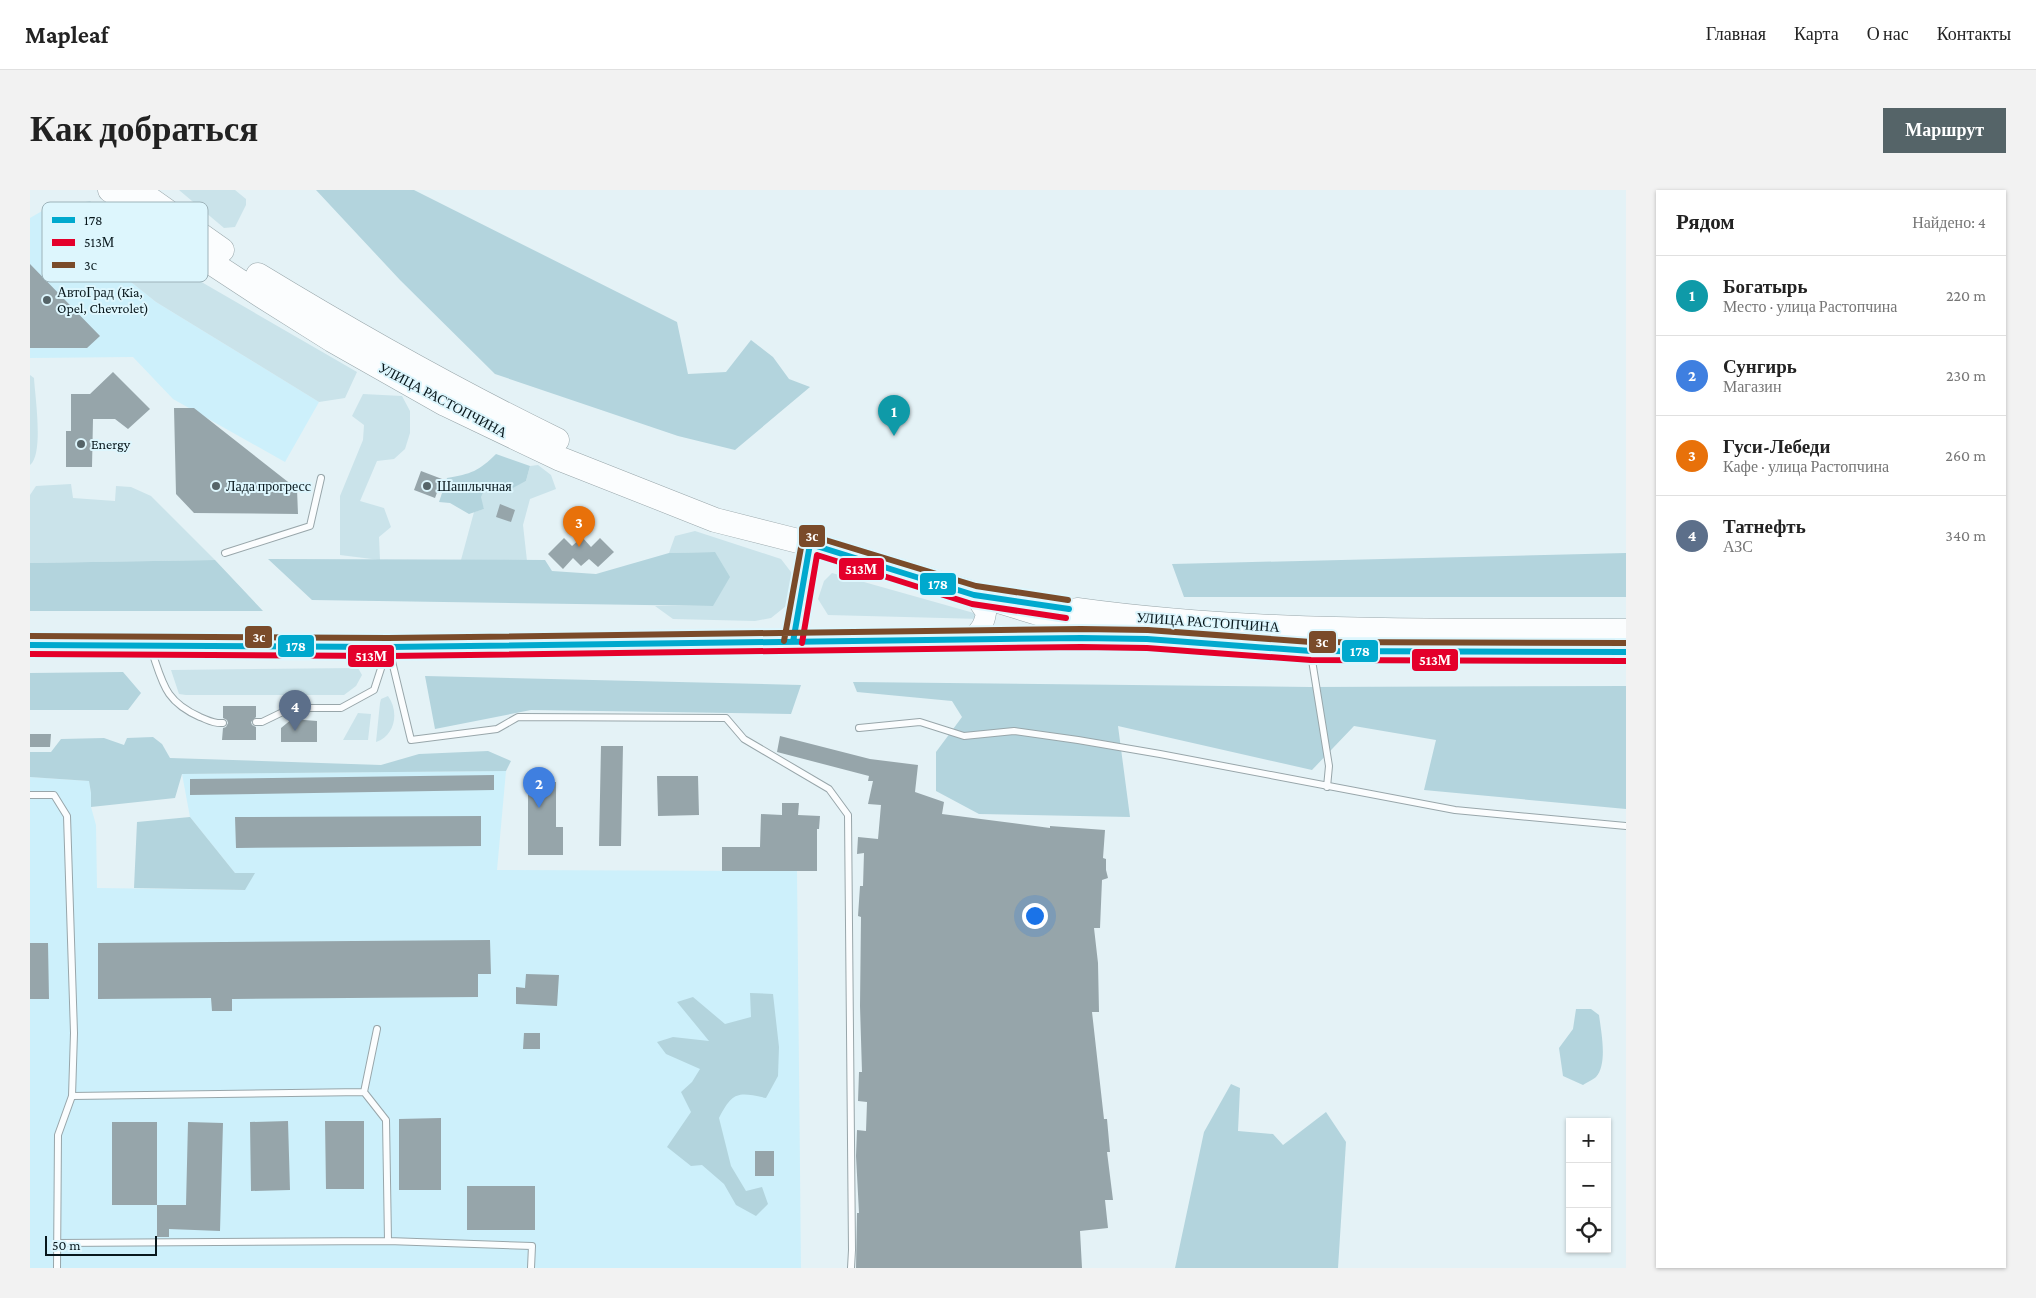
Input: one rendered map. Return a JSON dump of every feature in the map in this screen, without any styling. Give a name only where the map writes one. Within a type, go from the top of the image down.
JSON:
[{"type":"highway","name":"УЛИЦА РАСТОПЧИНА","points":[[110,190],[126,202]]},
{"type":"highway","name":"УЛИЦА РАСТОПЧИНА","points":[[137,190],[154,202]]},
{"type":"highway","name":"УЛИЦА РАСТОПЧИНА","points":[[208,240],[258,276],[424,372],[491,408],[604,460],[810,544]]},
{"type":"highway","name":"УЛИЦА РАСТОПЧИНА","points":[[208,261],[332,340],[445,404],[558,458],[715,520],[810,544],[1064,621],[1147,639],[1310,650],[1626,652]]},
{"type":"highway","name":"УЛИЦА РАСТОПЧИНА","points":[[974,595],[1082,611],[1220,625],[1334,630],[1626,631]]},
{"type":"main road","points":[[793,642],[810,544]]},
{"type":"main road","points":[[967,641],[977,634],[984,624],[986,613],[974,595]]},
{"type":"main road","points":[[30,645],[388,647],[1147,639]]},
{"type":"lane","points":[[225,553],[310,526],[321,478]]},
{"type":"lane","points":[[150,645],[166,692],[184,710],[216,724],[222,723]]},
{"type":"lane","points":[[256,722],[262,722],[291,708],[341,708],[374,690],[388,647]]},
{"type":"lane","points":[[388,647],[411,740],[497,729],[518,717],[726,718],[744,739],[830,790],[848,815],[851,1268]]},
{"type":"lane","points":[[1310,650],[1329,766],[1327,787]]},
{"type":"lane","points":[[859,728],[920,722],[964,736],[1014,731],[1160,754],[1455,810],[1626,826]]},
{"type":"lane","points":[[30,795],[54,795],[68,816],[74,1033],[72,1096],[58,1135],[57,1268]]},
{"type":"lane","points":[[377,1029],[364,1092],[386,1120],[388,1241]]},
{"type":"lane","points":[[72,1096],[364,1092]]},
{"type":"lane","points":[[57,1243],[388,1241],[532,1246],[531,1268]]},
{"type":"shaded area","points":[[179,190],[235,190],[246,199],[246,205],[235,227],[224,228],[208,214],[208,202],[193,202]]},
{"type":"shaded area","points":[[316,190],[414,190],[677,322],[688,374],[726,372],[751,340],[773,357],[789,379],[810,387],[735,450],[678,436],[495,374],[400,280]]},
{"type":"shaded area","points":[[42,211],[42,282],[131,282],[156,302],[319,402],[285,462],[173,399],[133,357],[30,358],[30,218]]},
{"type":"shaded area","points":[[131,282],[201,282],[357,372],[345,398],[319,402],[156,302]]},
{"type":"shaded area","points":[[30,375],[34,378],[38,437],[37,449],[30,465]]},
{"type":"shaded area","points":[[363,394],[402,396],[410,411],[410,433],[405,449],[394,459],[377,461],[360,501],[384,508],[391,527],[379,537],[380,560],[340,555],[340,496],[363,440],[364,425],[352,416]]},
{"type":"shaded area","points":[[496,454],[530,466],[526,481],[505,492],[486,485],[481,497],[484,509],[469,514],[450,503],[439,502],[447,478],[474,471]]},
{"type":"shaded area","points":[[538,465],[551,475],[556,489],[530,499],[523,525],[527,561],[461,560],[474,512],[484,509],[480,497],[486,485],[505,491],[526,481],[530,466]]},
{"type":"shaded area","points":[[71,484],[73,498],[115,501],[116,486],[131,487],[151,496],[215,560],[30,563],[30,495],[36,486]]},
{"type":"shaded area","points":[[695,531],[781,559],[791,572],[793,586],[786,606],[771,618],[755,621],[673,619],[655,606],[713,606],[715,552],[669,553],[675,536]]},
{"type":"shaded area","points":[[715,552],[730,577],[713,606],[312,600],[268,559],[545,560],[552,571],[596,574],[669,553]]},
{"type":"shaded area","points":[[1626,553],[1626,597],[1184,597],[1172,564]]},
{"type":"shaded area","points":[[215,560],[263,611],[30,611],[30,563]]},
{"type":"shaded area","points":[[832,573],[981,615],[981,619],[828,615],[818,599],[824,581]]},
{"type":"shaded area","points":[[358,668],[362,675],[356,686],[344,695],[179,694],[171,670]]},
{"type":"shaded area","points":[[123,672],[141,693],[128,710],[30,710],[30,673]]},
{"type":"shaded area","points":[[425,676],[801,685],[791,714],[531,710],[435,729]]},
{"type":"shaded area","points":[[853,682],[1310,687],[1626,686],[1626,809],[1424,790],[1436,740],[1354,726],[1312,770],[1118,726],[1130,817],[979,814],[936,791],[936,752],[962,717],[952,701],[857,692]]},
{"type":"shaded area","points":[[388,696],[394,709],[394,722],[388,734],[376,742],[381,699]]},
{"type":"shaded area","points":[[358,713],[371,714],[368,740],[343,740]]},
{"type":"shaded area","points":[[153,737],[162,744],[170,758],[381,765],[419,754],[488,751],[511,761],[506,771],[182,774],[175,798],[91,807],[89,781],[30,777],[30,752],[51,752],[61,739],[104,738],[124,745],[127,738]]},
{"type":"shaded area","points":[[506,771],[497,870],[797,871],[801,1268],[30,1268],[30,777],[89,781],[91,807],[96,825],[97,888],[245,890],[235,873],[190,817],[182,774]]},
{"type":"shaded area","points":[[190,817],[235,873],[255,873],[245,890],[134,888],[137,822]]},
{"type":"shaded area","points":[[750,993],[773,994],[779,1047],[778,1076],[766,1098],[749,1095],[737,1096],[728,1103],[719,1118],[731,1166],[746,1191],[762,1187],[768,1204],[756,1216],[736,1205],[724,1184],[702,1165],[691,1166],[667,1147],[691,1112],[681,1092],[692,1082],[700,1069],[666,1054],[657,1042],[673,1037],[709,1041],[677,1002],[693,997],[725,1024],[751,1017]]},
{"type":"shaded area","points":[[1576,1009],[1591,1009],[1599,1015],[1602,1038],[1603,1056],[1600,1071],[1595,1078],[1583,1085],[1563,1076],[1559,1048],[1573,1029]]},
{"type":"shaded area","points":[[1231,1084],[1240,1088],[1238,1131],[1273,1134],[1283,1145],[1326,1112],[1346,1142],[1338,1268],[1175,1268],[1204,1132]]},
{"type":"building","name":"АвтоГрад (Kia, Opel, Chevrolet)","points":[[30,264],[42,276],[42,282],[48,282],[100,336],[87,348],[30,348]]},
{"type":"building","points":[[113,372],[150,409],[128,429],[115,419],[93,419],[92,467],[66,467],[66,431],[71,431],[71,394],[90,394]]},
{"type":"building","points":[[174,408],[194,408],[297,489],[298,514],[194,513],[176,494]]},
{"type":"building","points":[[421,471],[442,479],[435,498],[414,490]]},
{"type":"building","points":[[500,504],[515,510],[511,522],[496,517]]},
{"type":"building","points":[[582,537],[591,547],[600,538],[614,552],[598,567],[589,559],[581,566],[573,558],[563,569],[548,554],[564,538],[572,546]]},
{"type":"building","points":[[223,706],[256,706],[256,717],[251,722],[256,727],[256,740],[222,740],[223,728],[228,723],[223,718]]},
{"type":"building","points":[[292,719],[317,721],[317,742],[281,742],[281,728]]},
{"type":"building","points":[[30,734],[51,734],[50,747],[30,747]]},
{"type":"building","points":[[780,736],[870,759],[918,765],[915,792],[944,802],[942,814],[1050,828],[1050,826],[1105,830],[1103,858],[1106,859],[1108,878],[1102,880],[1100,928],[1094,928],[1098,963],[1099,1012],[1092,1012],[1104,1119],[1107,1119],[1110,1152],[1107,1152],[1113,1200],[1105,1200],[1108,1228],[1080,1231],[1082,1268],[856,1268],[857,1213],[859,1213],[856,1156],[857,1130],[866,1131],[867,1102],[858,1101],[859,1072],[862,1072],[860,1006],[861,917],[858,916],[860,886],[863,886],[864,853],[857,854],[858,837],[878,839],[881,805],[868,804],[873,781],[868,781],[869,776],[777,752]]},
{"type":"building","points":[[601,746],[623,746],[621,846],[599,846]]},
{"type":"building","points":[[494,775],[494,790],[190,795],[190,779]]},
{"type":"building","points":[[657,776],[698,776],[699,815],[658,816]]},
{"type":"building","points":[[528,782],[556,782],[556,827],[563,827],[563,855],[528,855]]},
{"type":"building","points":[[782,803],[799,803],[798,815],[820,816],[819,829],[817,829],[817,871],[722,871],[722,847],[760,847],[761,814],[782,815]]},
{"type":"building","points":[[481,816],[481,846],[236,848],[235,817]]},
{"type":"building","points":[[490,940],[491,974],[478,974],[478,997],[232,999],[232,1011],[212,1011],[211,998],[98,999],[98,943]]},
{"type":"building","points":[[30,943],[48,943],[49,999],[30,999]]},
{"type":"building","points":[[526,974],[559,975],[557,1006],[516,1004],[516,987],[525,988]]},
{"type":"building","points":[[524,1033],[540,1033],[540,1049],[523,1049]]},
{"type":"building","points":[[441,1118],[441,1190],[399,1190],[399,1119]]},
{"type":"building","points":[[288,1121],[290,1190],[251,1191],[250,1122]]},
{"type":"building","points":[[325,1121],[364,1121],[364,1189],[326,1189]]},
{"type":"building","points":[[112,1122],[157,1122],[157,1205],[112,1205]]},
{"type":"building","points":[[188,1122],[223,1123],[220,1231],[169,1229],[169,1237],[157,1237],[157,1205],[186,1205]]},
{"type":"building","points":[[755,1151],[774,1151],[774,1176],[755,1176]]},
{"type":"building","points":[[467,1186],[535,1186],[535,1230],[467,1230]]},
{"type":"transit line","name":"3с","points":[[784,641],[802,542],[804,537],[809,535],[976,586],[1068,600]]},
{"type":"transit line","name":"178","points":[[810,544],[974,595],[1069,609]]},
{"type":"transit line","name":"178","points":[[793,642],[810,544]]},
{"type":"transit line","name":"513М","points":[[802,643],[817,555],[972,604],[1066,618]]},
{"type":"transit line","name":"3с","points":[[30,636],[388,638],[1081,629],[1148,630],[1311,642],[1626,643]]},
{"type":"transit line","name":"178","points":[[30,645],[388,647],[1081,638],[1147,639],[1311,651],[1626,652]]},
{"type":"transit line","name":"513М","points":[[30,654],[388,656],[1081,647],[1147,648],[1311,660],[1626,661]]},
{"type":"place","name":"АвтоГрад (Kia, Opel, Chevrolet)","points":[[47,300]]},
{"type":"place","name":"Богатырь","points":[[894,436]]},
{"type":"place","name":"Energy","points":[[81,444]]},
{"type":"place","name":"Лада прогресс","points":[[216,486]]},
{"type":"place","name":"Шашлычная","points":[[427,486]]},
{"type":"place","name":"Гуси-Лебеди","points":[[579,547]]},
{"type":"place","name":"Татнефть","points":[[295,731]]},
{"type":"place","name":"Сунгирь","points":[[539,808]]}]
